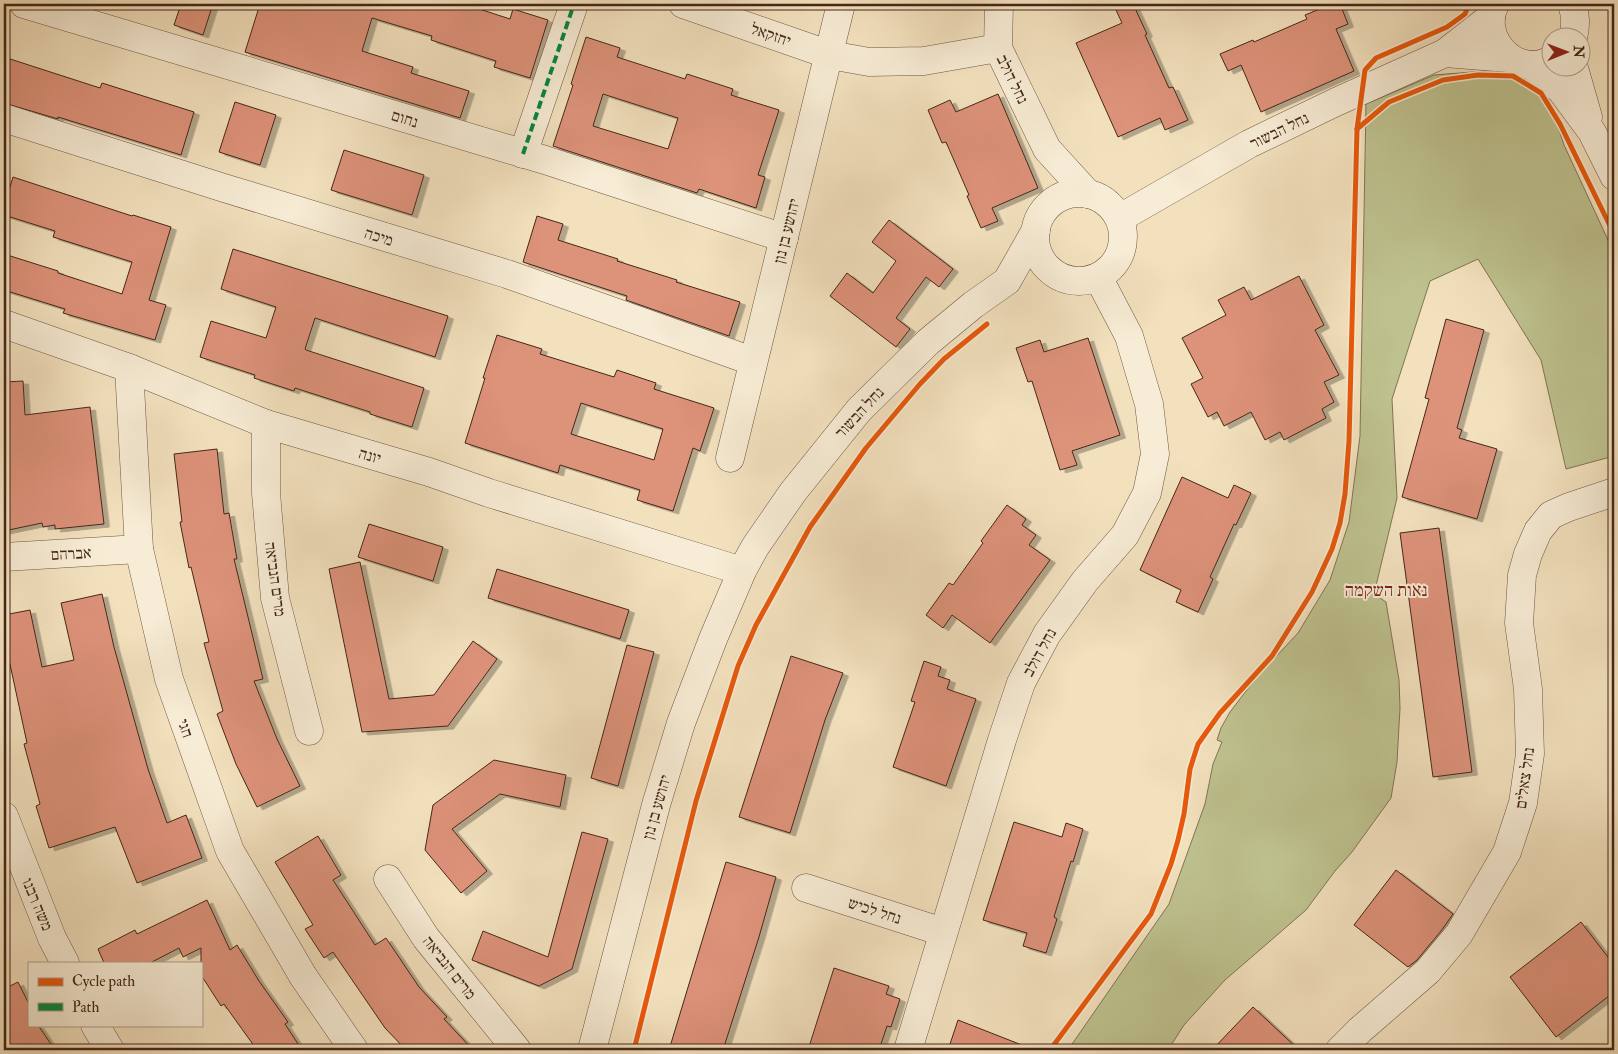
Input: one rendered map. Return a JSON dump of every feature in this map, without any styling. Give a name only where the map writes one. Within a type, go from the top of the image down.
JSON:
[{"type":"street","name":"נחום","points":[[24,4],[545,160],[784,238]]},
{"type":"street","points":[[522,154],[574,4]]},
{"type":"street","name":"יחזקאל","points":[[683,4],[830,55],[869,62],[924,61],[998,48]]},
{"type":"street","name":"יהושע בן נון","points":[[730,458],[752,361],[830,55],[841,4]]},
{"type":"street","name":"נחל דולב","points":[[999,4],[998,48],[1047,149],[1088,194]]},
{"type":"street","points":[[1573,4],[1576,15],[1576,28]]},
{"type":"street","points":[[1493,11],[1492,32],[1497,44],[1530,61],[1561,90],[1592,132],[1614,176]]},
{"type":"street","name":"נחל הבשור","points":[[1120,218],[1249,144],[1336,102],[1445,54],[1493,11]]},
{"type":"street","name":"נחל הבשור","points":[[1445,54],[1530,61]]},
{"type":"street","points":[[1577,78],[1592,132]]},
{"type":"street","name":"מיכה","points":[[4,118],[224,188],[507,274],[752,361]]},
{"type":"street","name":"נחל דולב","points":[[1047,149],[1049,206]]},
{"type":"street","points":[[1088,194],[1107,203],[1120,218],[1123,234],[1122,248],[1117,260],[1109,270],[1098,277],[1089,280],[1072,281],[1054,273],[1046,266],[1039,255],[1036,230],[1041,216],[1049,206],[1066,195],[1088,194]]},
{"type":"street","name":"נחל הבשור","points":[[742,571],[755,547],[793,492],[859,410],[928,342],[1007,280],[1036,230]]},
{"type":"street","name":"נחל הבשור","points":[[1007,280],[1054,273]]},
{"type":"street","name":"נחל דולב","points":[[908,1050],[1021,683],[1046,634],[1085,581],[1125,535],[1147,493],[1155,454],[1149,404],[1129,336],[1098,277]]},
{"type":"street","name":"יונה","points":[[4,324],[129,368],[266,424],[429,472],[498,496],[742,571]]},
{"type":"street","name":"חגי","points":[[129,368],[139,549],[169,679],[230,851],[303,976],[354,1050]]},
{"type":"street","name":"מרים הנביאה","points":[[266,424],[266,492],[276,598],[309,731]]},
{"type":"street","name":"נחל צאלים","points":[[1340,1050],[1434,964],[1459,934],[1507,852],[1523,803],[1530,754],[1528,689],[1519,623],[1522,575],[1528,554],[1538,531],[1551,516],[1569,507],[1614,492]]},
{"type":"street","name":"אברהם","points":[[4,557],[139,549]]},
{"type":"street","name":"יהושע בן נון","points":[[592,1050],[656,805],[681,723],[713,639],[742,571]]},
{"type":"street","name":"משה רבנו","points":[[4,816],[52,938],[64,962]]},
{"type":"street","name":"מרים הנביאה","points":[[388,879],[426,938],[518,1050]]},
{"type":"street","name":"נחל לכיש","points":[[806,888],[943,932]]},
{"type":"street","points":[[96,1026],[110,1050]]},
{"type":"green space","points":[[1498,70],[1521,75],[1536,84],[1549,99],[1564,145],[1614,253],[1614,456],[1566,469],[1541,360],[1478,259],[1430,281],[1392,399],[1397,498],[1374,594],[1386,602],[1399,680],[1400,708],[1397,762],[1391,798],[1352,852],[1335,871],[1306,910],[1225,980],[1184,1025],[1168,1050],[1068,1050],[1169,904],[1205,804],[1213,764],[1222,742],[1217,740],[1221,728],[1230,712],[1256,678],[1298,633],[1330,580],[1349,522],[1360,436],[1366,104],[1434,75]]},
{"type":"building","points":[[181,4],[213,4],[203,35],[174,25]]},
{"type":"building","points":[[260,4],[464,4],[510,19],[513,9],[548,20],[530,78],[494,67],[496,61],[431,40],[432,36],[372,18],[362,51],[413,67],[411,73],[469,91],[460,118],[245,52]]},
{"type":"building","points":[[1133,4],[1169,88],[1173,87],[1188,120],[1165,130],[1160,118],[1118,137],[1076,43],[1122,23],[1116,10]]},
{"type":"building","points":[[1332,4],[1340,4],[1348,24],[1336,29],[1354,71],[1261,112],[1241,65],[1228,71],[1220,54],[1253,40],[1254,42],[1307,19],[1305,15]]},
{"type":"building","points":[[586,37],[620,48],[617,57],[685,79],[687,74],[733,89],[731,95],[779,110],[758,175],[765,177],[756,208],[699,189],[697,193],[553,146],[573,85],[571,84]],"holes":[[[603,94],[678,118],[668,149],[593,126]]]},
{"type":"building","points":[[4,57],[100,88],[102,83],[194,112],[181,155],[58,117],[58,119],[4,103]]},
{"type":"building","points":[[998,94],[1038,188],[992,208],[998,221],[981,228],[946,142],[942,143],[928,110],[950,100],[956,112]]},
{"type":"building","points":[[235,102],[276,115],[260,165],[219,152]]},
{"type":"building","points":[[344,150],[424,175],[412,215],[331,190]]},
{"type":"building","points":[[13,177],[171,227],[149,300],[166,305],[155,340],[63,313],[65,309],[4,290],[4,254],[122,294],[132,262],[53,237],[55,231],[4,215],[4,207]]},
{"type":"building","points":[[537,216],[563,224],[558,240],[677,280],[676,282],[740,302],[729,336],[626,300],[627,296],[523,262]]},
{"type":"building","points":[[889,220],[953,269],[939,287],[926,277],[896,318],[910,329],[896,347],[830,296],[847,273],[873,293],[896,261],[872,242]]},
{"type":"building","points":[[233,249],[448,316],[435,357],[315,318],[306,350],[424,388],[412,427],[295,388],[294,391],[254,378],[255,375],[200,357],[211,321],[266,338],[276,307],[221,289]]},
{"type":"building","points":[[1299,276],[1324,325],[1315,330],[1339,375],[1324,382],[1334,402],[1322,409],[1326,418],[1284,440],[1280,432],[1265,440],[1251,412],[1224,426],[1217,412],[1208,417],[1191,384],[1203,378],[1182,338],[1226,315],[1218,300],[1244,287],[1251,300]]},
{"type":"building","points":[[1446,319],[1484,330],[1457,428],[1462,430],[1459,438],[1497,449],[1477,519],[1402,497],[1429,399],[1425,398]]},
{"type":"building","points":[[497,335],[542,349],[540,354],[614,377],[617,370],[656,383],[654,389],[714,408],[700,451],[693,448],[673,511],[637,500],[640,490],[560,465],[558,473],[465,443],[485,378],[483,378]],"holes":[[[581,403],[663,429],[654,460],[571,434]]]},
{"type":"building","points":[[1088,338],[1120,435],[1072,451],[1077,465],[1060,470],[1032,381],[1028,382],[1016,348],[1040,340],[1044,352]]},
{"type":"building","points":[[23,381],[25,415],[90,407],[104,524],[55,529],[55,525],[43,527],[42,523],[4,531],[4,382]]},
{"type":"building","points":[[217,449],[224,514],[229,513],[237,559],[234,559],[263,679],[254,681],[277,739],[300,786],[257,807],[236,764],[217,714],[223,711],[204,643],[209,642],[191,567],[189,568],[180,522],[182,522],[174,454]]},
{"type":"building","points":[[1182,477],[1228,498],[1234,485],[1251,493],[1236,525],[1234,524],[1210,577],[1213,579],[1198,612],[1176,602],[1181,590],[1140,570]]},
{"type":"building","points":[[1007,505],[1026,519],[1022,525],[1036,535],[1029,545],[1050,560],[990,643],[952,615],[943,628],[926,615],[949,583],[953,585]]},
{"type":"building","points":[[369,524],[443,547],[433,581],[358,557]]},
{"type":"building","points":[[1439,528],[1472,772],[1433,777],[1400,533]]},
{"type":"building","points":[[360,562],[389,699],[434,695],[473,641],[497,659],[448,726],[362,732],[329,569]]},
{"type":"building","points":[[497,569],[629,610],[620,639],[488,598]]},
{"type":"building","points":[[102,594],[114,647],[148,769],[167,823],[186,815],[202,858],[137,883],[115,827],[49,848],[36,806],[40,804],[24,744],[27,743],[8,655],[4,655],[4,615],[30,610],[42,667],[74,660],[61,603]]},
{"type":"building","points":[[627,645],[654,652],[618,786],[591,778]]},
{"type":"building","points":[[791,656],[843,673],[825,720],[790,833],[739,817]]},
{"type":"building","points":[[924,661],[941,667],[938,676],[950,680],[947,689],[976,699],[946,786],[893,767],[915,702],[911,701]]},
{"type":"building","points":[[494,760],[566,775],[560,807],[500,794],[452,829],[487,871],[461,893],[425,850],[433,805]]},
{"type":"building","points":[[1014,822],[1062,837],[1066,823],[1083,829],[1054,917],[1057,919],[1046,953],[1023,946],[1027,933],[983,920]]},
{"type":"building","points":[[582,832],[608,839],[572,969],[539,986],[472,960],[483,931],[548,957]]},
{"type":"building","points":[[318,836],[341,875],[333,880],[375,945],[386,938],[419,987],[447,1017],[444,1019],[473,1050],[406,1050],[385,1028],[333,952],[324,958],[305,929],[313,925],[275,862]]},
{"type":"building","points":[[726,862],[776,877],[759,937],[723,1050],[669,1050]]},
{"type":"building","points":[[1396,870],[1453,914],[1417,960],[1408,967],[1354,925]]},
{"type":"building","points":[[207,900],[230,950],[237,945],[259,981],[288,1022],[285,1024],[302,1050],[257,1050],[224,1004],[221,1006],[202,977],[201,948],[183,957],[179,948],[152,962],[104,962],[98,949],[135,930],[137,934]]},
{"type":"building","points":[[1581,922],[1614,965],[1614,992],[1556,1037],[1510,977]]},
{"type":"building","points":[[834,968],[889,986],[886,994],[900,999],[891,1027],[887,1026],[879,1050],[808,1050]]},
{"type":"building","points":[[18,982],[28,1002],[28,1026],[39,1026],[55,1050],[10,1050],[4,1039],[4,989]]},
{"type":"building","points":[[1253,1007],[1299,1050],[1212,1050]]},
{"type":"building","points":[[958,1020],[1032,1049],[1032,1050],[948,1050]]},
{"type":"marked path","points":[[523,154],[574,4]]},
{"type":"cycle path","points":[[1050,1050],[1151,914],[1171,864],[1178,840],[1184,814],[1190,769],[1198,744],[1220,713],[1272,656],[1312,592],[1332,549],[1340,523],[1345,494],[1349,441],[1357,129],[1365,70],[1376,58],[1447,27],[1465,14],[1469,4]]},
{"type":"cycle path","points":[[1357,129],[1389,102],[1443,80],[1478,75],[1513,76],[1541,93],[1560,124],[1614,234]]},
{"type":"cycle path","points":[[634,1050],[696,801],[738,666],[756,625],[810,527],[866,448],[920,384],[944,359],[987,324]]},
{"type":"district","name":"נאות השקמה","points":[[1386,590]]}]
